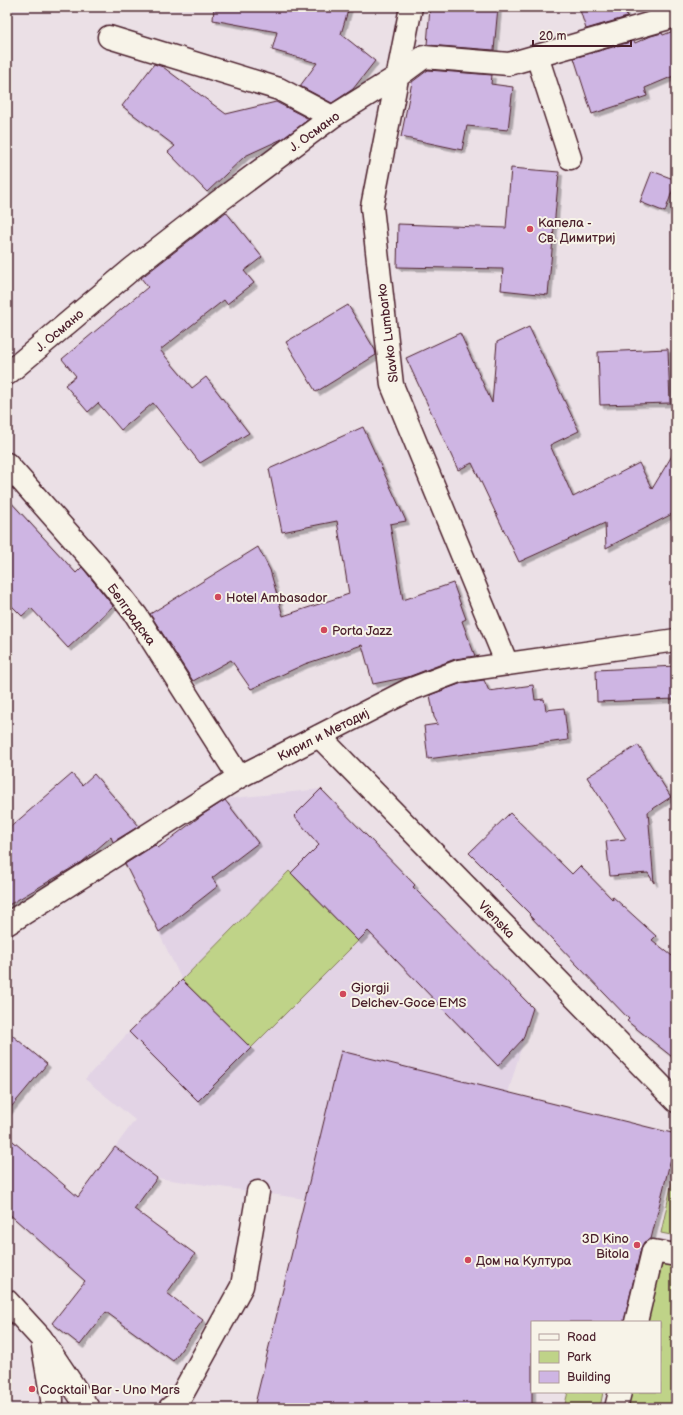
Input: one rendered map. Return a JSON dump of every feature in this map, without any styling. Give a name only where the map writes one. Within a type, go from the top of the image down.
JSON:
[{"type":"street","name":"Slavko Lumbarko","points":[[411,7],[372,207],[392,385],[507,664]]},
{"type":"street","name":"Ј. Османо","points":[[7,374],[140,264],[218,202],[332,117],[398,76],[424,57],[509,64],[676,16]]},
{"type":"street","points":[[109,37],[279,89],[332,117]]},
{"type":"street","points":[[537,56],[570,158]]},
{"type":"street","name":"Белградска","points":[[7,464],[98,568],[136,615],[239,777]]},
{"type":"street","name":"Кирил и Методиј","points":[[7,924],[239,777],[416,687],[458,671],[676,640]]},
{"type":"street","name":"Vienska","points":[[319,736],[676,1101]]},
{"type":"street","points":[[170,1408],[178,1402],[242,1286],[258,1192]]},
{"type":"street","points":[[636,1321],[653,1251],[676,1255]]},
{"type":"street","points":[[7,1301],[41,1338],[88,1408]]},
{"type":"street","points":[[41,1338],[52,1399],[52,1408]]},
{"type":"shaded area","name":"Gjorgji Delchev-Goce EMS","points":[[321,789],[415,885],[440,914],[533,1008],[508,1093],[341,1051],[305,1199],[157,1178],[115,1147],[135,1120],[85,1079],[129,1032],[182,980],[128,871],[224,799]]},
{"type":"green space","points":[[289,871],[358,941],[251,1048],[182,980]]},
{"type":"green space","points":[[676,1163],[676,1236],[661,1233]]},
{"type":"green space","points":[[653,1251],[676,1257],[676,1408],[616,1408],[620,1393],[661,1393],[661,1321],[636,1321]]},
{"type":"green space","points":[[568,1393],[603,1393],[600,1408],[564,1408]]},
{"type":"building","points":[[214,7],[349,7],[341,34],[375,61],[353,89],[332,103],[300,86],[317,63],[272,50],[277,32],[213,20]]},
{"type":"building","points":[[430,7],[498,7],[494,50],[427,45]]},
{"type":"building","points":[[579,7],[623,7],[627,17],[586,29]]},
{"type":"building","points":[[676,30],[676,75],[645,88],[647,96],[592,114],[574,58],[634,41],[635,43],[651,36],[662,33],[663,35]]},
{"type":"building","points":[[154,64],[163,67],[226,114],[276,102],[309,119],[284,138],[245,156],[207,192],[168,152],[175,146],[122,106]]},
{"type":"building","points":[[428,70],[492,75],[491,84],[513,87],[508,130],[467,126],[462,150],[401,137],[412,82]]},
{"type":"building","points":[[511,168],[559,172],[548,295],[501,290],[503,269],[397,267],[398,224],[506,228]]},
{"type":"building","points":[[652,171],[676,180],[665,212],[640,202]]},
{"type":"building","points":[[226,212],[262,257],[244,271],[254,283],[227,304],[224,300],[160,350],[192,388],[206,377],[249,433],[200,463],[153,403],[121,430],[98,403],[88,412],[65,385],[76,376],[62,359],[148,287],[141,278]]},
{"type":"building","points":[[348,305],[375,350],[376,355],[316,392],[286,342]]},
{"type":"building","points":[[529,327],[579,431],[550,445],[573,497],[639,463],[652,489],[676,449],[676,512],[606,548],[605,523],[519,562],[472,463],[458,470],[406,358],[460,333],[492,403],[497,342]]},
{"type":"building","points":[[668,349],[670,403],[600,405],[598,352]]},
{"type":"building","points":[[363,427],[406,521],[390,524],[403,600],[453,583],[466,619],[462,621],[475,656],[455,659],[408,677],[373,684],[362,645],[305,664],[251,689],[231,660],[193,681],[150,614],[258,547],[270,570],[283,616],[349,594],[337,521],[282,532],[269,469]]},
{"type":"building","points":[[7,498],[76,573],[82,567],[113,606],[68,648],[31,608],[22,616],[7,601]]},
{"type":"building","points":[[676,666],[676,699],[597,702],[596,670]]},
{"type":"building","points":[[484,680],[489,691],[533,685],[535,700],[544,699],[546,710],[564,708],[568,740],[428,759],[424,726],[438,724],[434,717],[430,695],[462,683]]},
{"type":"building","points":[[638,745],[671,797],[648,812],[654,883],[648,873],[610,876],[606,841],[626,839],[587,777]]},
{"type":"building","points":[[72,774],[82,785],[94,774],[139,826],[113,842],[111,837],[82,862],[7,906],[7,830]]},
{"type":"building","points":[[321,789],[415,885],[413,887],[533,1008],[523,1039],[498,1066],[368,931],[358,941],[291,873],[319,845],[294,816]]},
{"type":"building","points":[[225,800],[258,843],[212,878],[218,886],[159,932],[125,864],[155,845],[158,848],[202,815]]},
{"type":"building","points":[[510,813],[572,874],[580,866],[613,900],[612,896],[656,936],[652,940],[676,959],[676,1060],[627,1021],[629,1019],[529,915],[530,914],[469,853]]},
{"type":"building","points":[[182,980],[251,1048],[198,1101],[129,1032]]},
{"type":"building","points":[[7,1031],[47,1064],[7,1112]]},
{"type":"building","name":"Дом на Култура","points":[[341,1051],[676,1134],[651,1239],[644,1242],[641,1248],[624,1321],[531,1321],[532,1408],[254,1408]]},
{"type":"building","points":[[7,1136],[78,1197],[115,1147],[157,1178],[134,1209],[195,1254],[167,1293],[203,1320],[173,1361],[106,1312],[80,1345],[52,1323],[85,1281],[7,1212]]},
{"type":"place","name":"Капела - Св. Димитриј","points":[[530,229]]},
{"type":"place","name":"Hotel Ambasador","points":[[218,597]]},
{"type":"place","name":"Porta Jazz","points":[[324,630]]},
{"type":"place","name":"Gjorgji Delchev-Goce EMS","points":[[343,994]]},
{"type":"place","name":"3D Kino Bitola","points":[[637,1245]]},
{"type":"place","name":"Дом на Култура","points":[[468,1260]]},
{"type":"place","name":"Cocktail Bar - Uno Mars","points":[[32,1389]]}]
